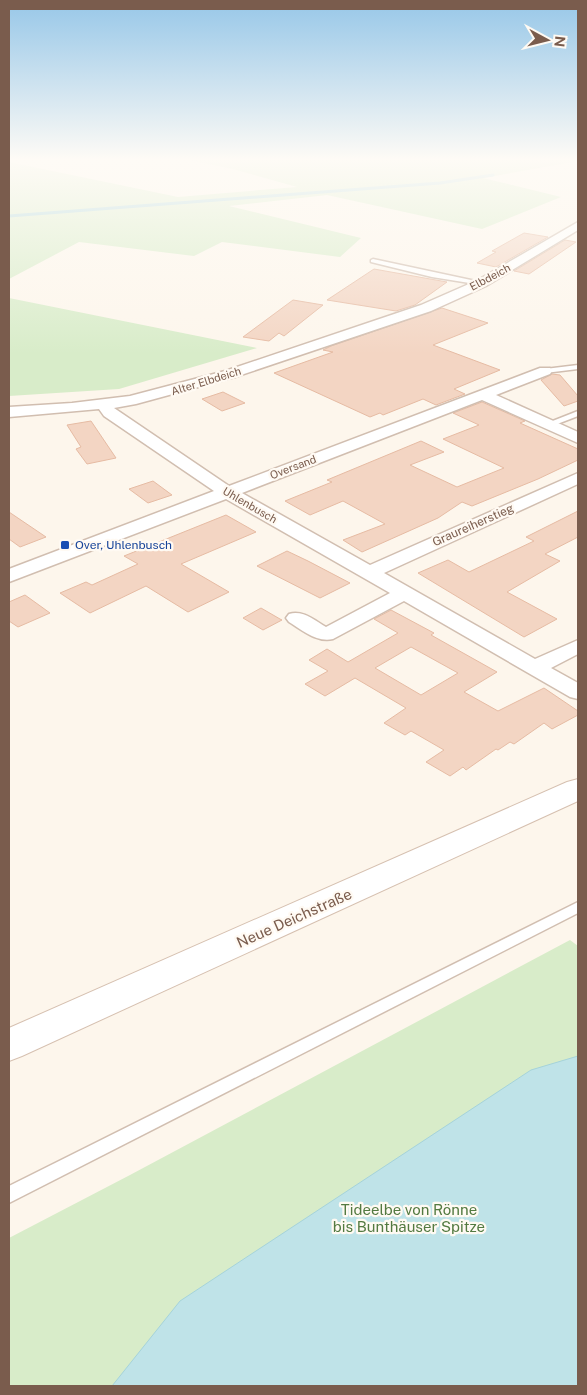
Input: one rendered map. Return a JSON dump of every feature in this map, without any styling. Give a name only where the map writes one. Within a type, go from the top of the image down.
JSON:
[{"type":"street","name":"Elbdeich","points":[[397,318],[426,308],[482,283],[578,225]]},
{"type":"street","name":"Alter Elbdeich","points":[[9,412],[103,405],[156,396],[397,318]]},
{"type":"street","name":"Oversand","points":[[12,571],[227,492],[545,371]]},
{"type":"street","points":[[481,394],[578,438]]},
{"type":"street","name":"Uhlenbusch","points":[[103,405],[110,413],[227,492],[578,692]]},
{"type":"street","name":"Graureiherstieg","points":[[369,573],[578,478]]},
{"type":"street","points":[[296,618],[326,635],[405,593]]},
{"type":"street","points":[[535,667],[578,646]]},
{"type":"street","name":"Neue Deichstraße","points":[[9,1045],[578,789]]},
{"type":"lane","points":[[373,261],[432,275],[482,283]]},
{"type":"lane","name":"Oversand","points":[[545,371],[578,367]]},
{"type":"lane","points":[[549,424],[578,413]]},
{"type":"lane","points":[[9,1195],[578,907]]},
{"type":"green space","points":[[9,224],[304,224],[361,238],[340,257],[222,242],[194,256],[79,242],[9,279]]},
{"type":"green space","points":[[460,224],[494,224],[482,229]]},
{"type":"green space","points":[[9,298],[257,348],[119,389],[9,396]]},
{"type":"green space","name":"Tideelbe von Rönne bis Bunthäuser Spitze","points":[[570,940],[578,946],[578,1386],[9,1386],[9,1238]]},
{"type":"water","name":"Tideelbe von Rönne bis Bunthäuser Spitze","points":[[578,1056],[578,1386],[112,1386],[180,1301],[531,1070]]},
{"type":"building","points":[[524,233],[548,237],[496,267],[477,263],[496,252],[492,251]]},
{"type":"building","points":[[565,240],[576,242],[529,274],[514,271]]},
{"type":"building","points":[[374,269],[447,282],[415,305],[396,311],[327,300]]},
{"type":"building","points":[[293,300],[323,305],[284,336],[279,333],[269,341],[243,337]]},
{"type":"building","points":[[442,308],[488,323],[433,345],[500,370],[454,389],[465,394],[436,405],[423,399],[383,415],[380,413],[370,417],[274,373],[333,352],[323,350],[331,346]]},
{"type":"building","points":[[552,374],[560,375],[578,396],[578,401],[564,406],[541,380]]},
{"type":"building","points":[[223,392],[245,403],[222,411],[202,399]]},
{"type":"building","points":[[482,402],[525,421],[520,423],[578,449],[578,460],[538,479],[472,506],[462,502],[438,518],[362,552],[343,540],[385,524],[343,501],[310,515],[285,501],[332,482],[327,480],[421,441],[444,452],[410,465],[457,487],[504,468],[443,439],[479,425],[453,413]]},
{"type":"building","points":[[91,421],[116,458],[87,464],[76,449],[81,447],[67,425]]},
{"type":"building","points":[[153,481],[172,495],[148,503],[129,489]]},
{"type":"building","points":[[578,511],[578,537],[545,554],[560,561],[507,592],[557,619],[524,637],[418,573],[448,560],[469,572],[534,541],[526,537]]},
{"type":"building","points":[[9,512],[46,537],[20,547],[9,539]]},
{"type":"building","points":[[226,515],[256,532],[181,564],[229,592],[188,612],[146,586],[90,613],[60,593],[86,582],[92,585],[138,564],[124,556]]},
{"type":"building","points":[[287,551],[350,583],[320,598],[257,566]]},
{"type":"building","points":[[25,595],[50,613],[18,627],[9,621],[9,602]]},
{"type":"building","points":[[261,608],[282,620],[263,630],[243,618]]},
{"type":"building","points":[[391,610],[434,633],[431,635],[497,672],[464,692],[498,711],[544,688],[578,711],[578,715],[552,729],[544,723],[514,744],[510,742],[498,750],[496,749],[466,770],[463,767],[450,776],[426,762],[444,750],[411,731],[405,735],[384,723],[406,708],[355,678],[325,696],[305,684],[328,671],[309,660],[327,649],[348,662],[398,633],[374,619]],"holes":[[[411,647],[458,673],[421,695],[375,668]]]},
{"type":"place","name":"Over, Uhlenbusch","points":[[65,545]]}]
